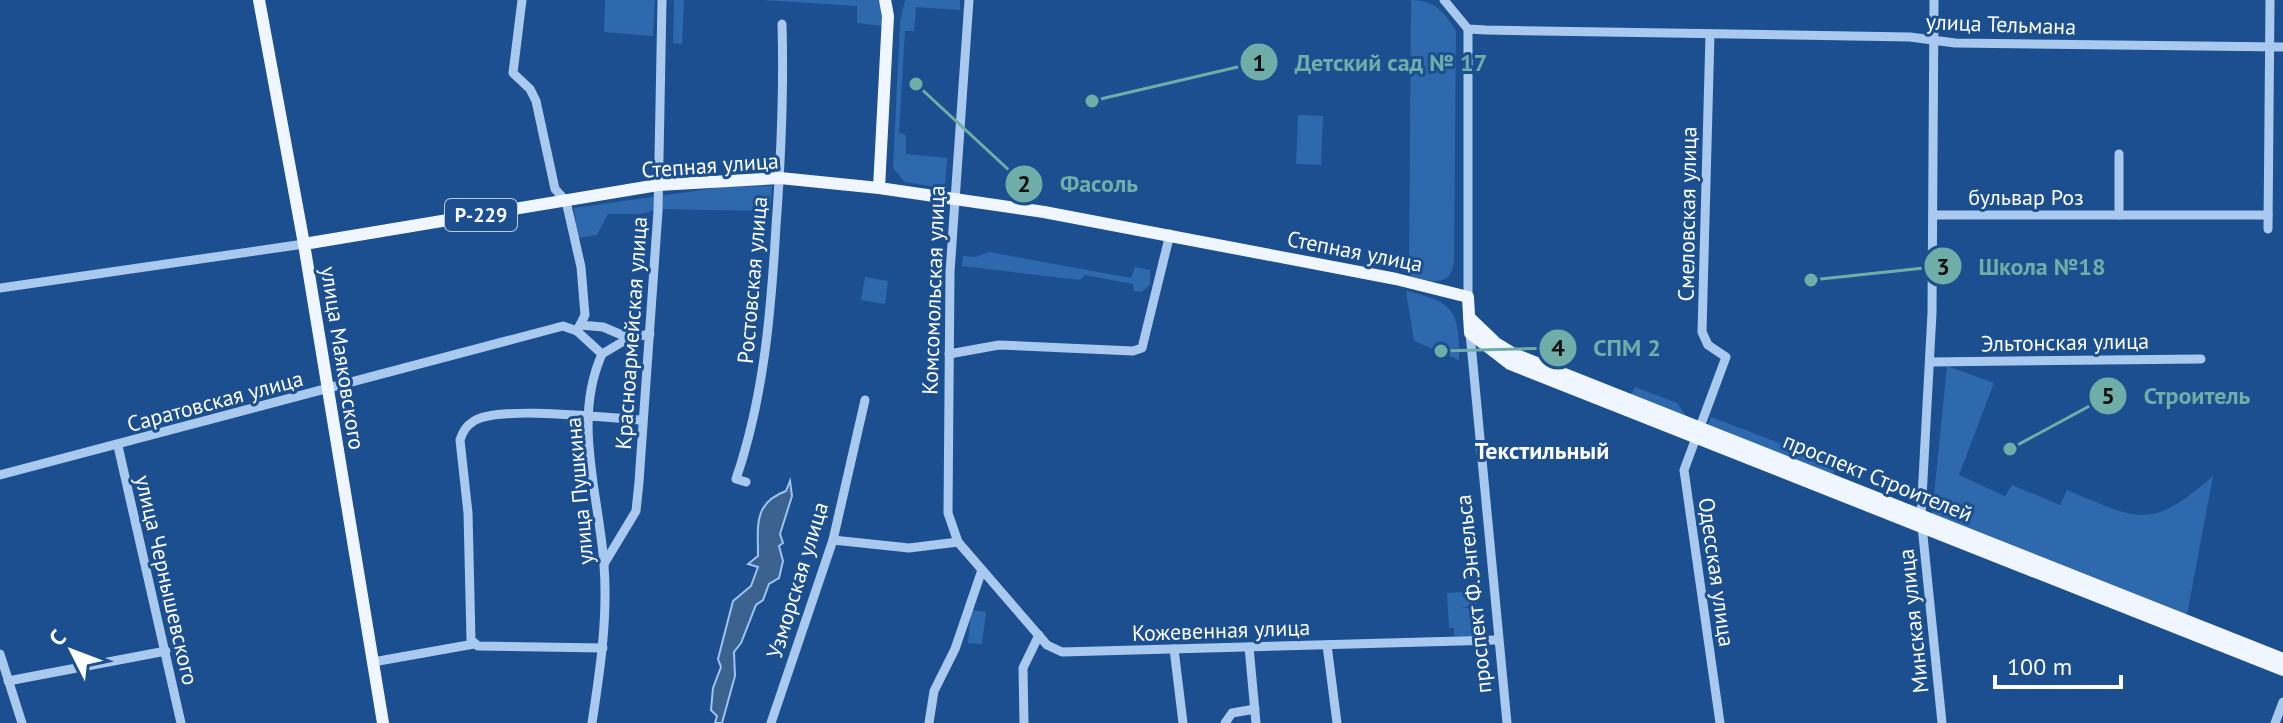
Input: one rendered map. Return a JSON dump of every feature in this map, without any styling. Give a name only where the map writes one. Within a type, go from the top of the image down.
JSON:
[{"type":"main road","name":"улица Маяковского","points":[[259,0],[304,244],[383,723]]},
{"type":"main road","points":[[879,188],[887,7],[893,0]]},
{"type":"main road","name":"Степная улица","points":[[304,244],[658,185],[780,178],[879,188],[1170,234],[1396,279],[1468,297]]},
{"type":"main road","name":"проспект Ф.Энгельса","points":[[1468,297],[1470,333]]},
{"type":"main road","name":"проспект Строителей","points":[[1469,317],[1496,343],[1514,354],[1698,433]]},
{"type":"main road","name":"проспект Строителей","points":[[1470,333],[1510,364],[1698,433],[2283,659]]},
{"type":"main road","name":"проспект Строителей","points":[[1921,521],[2283,670]]},
{"type":"street","points":[[522,0],[513,73],[530,89],[536,101],[555,189],[566,201],[581,267],[585,315],[579,328],[602,354],[629,338],[650,334]]},
{"type":"street","name":"Красноармейская улица","points":[[604,564],[636,511],[658,185],[662,0]]},
{"type":"street","name":"Комсомольская улица","points":[[969,0],[955,200],[949,354],[948,513],[958,542],[982,570]]},
{"type":"street","points":[[1444,0],[1468,29]]},
{"type":"street","points":[[1456,11],[1463,0]]},
{"type":"street","name":"Минская улица","points":[[1934,0],[1930,362],[1921,521],[1942,723]]},
{"type":"street","points":[[2268,229],[2267,47],[2270,0]]},
{"type":"street","name":"Ростовская улица","points":[[746,482],[736,479],[760,395],[785,98],[782,24]]},
{"type":"street","name":"улица Тельмана","points":[[1468,29],[2283,47]]},
{"type":"street","name":"проспект Ф.Энгельса","points":[[1468,29],[1468,297]]},
{"type":"street","name":"Смеловская улица","points":[[1698,433],[1726,357],[1708,345],[1702,332],[1710,34]]},
{"type":"street","points":[[2119,154],[2119,215]]},
{"type":"street","name":"бульвар Роз","points":[[1933,215],[2268,215]]},
{"type":"street","points":[[949,354],[999,345],[1133,351],[1142,348],[1170,234]]},
{"type":"street","name":"Степная улица","points":[[0,288],[304,244]]},
{"type":"street","name":"Саратовская улица","points":[[0,475],[563,326],[603,327],[629,338]]},
{"type":"street","name":"проспект Ф.Энгельса","points":[[1470,333],[1496,640],[1507,723]]},
{"type":"street","name":"улица Пушкина","points":[[592,723],[603,648],[604,564],[593,497],[591,379],[602,354]]},
{"type":"street","name":"Эльтонская улица","points":[[1930,362],[2201,359]]},
{"type":"street","name":"Узморская улица","points":[[771,723],[833,540],[865,400]]},
{"type":"street","points":[[474,644],[468,513],[460,440],[464,429],[482,418],[575,412],[590,417],[641,420]]},
{"type":"street","name":"Одесская улица","points":[[1698,433],[1684,470],[1720,723]]},
{"type":"street","name":"улица Чернышевского","points":[[118,446],[181,723]]},
{"type":"street","points":[[833,540],[909,548],[958,542]]},
{"type":"street","points":[[929,723],[934,691],[955,649],[982,570]]},
{"type":"street","name":"Кожевенная улица","points":[[982,570],[1047,645],[1062,652],[1496,640]]},
{"type":"street","points":[[1024,723],[1023,668],[1039,635]]},
{"type":"street","points":[[373,662],[474,644],[603,648]]},
{"type":"street","points":[[1327,645],[1337,723]]},
{"type":"street","points":[[1249,647],[1256,723]]},
{"type":"street","points":[[1174,649],[1183,723]]},
{"type":"street","points":[[8,681],[166,651]]},
{"type":"street","points":[[0,654],[22,723]]},
{"type":"street","points":[[2275,723],[2283,702]]},
{"type":"street","points":[[1225,723],[1232,713],[1255,709]]},
{"type":"shaded area","points":[[605,0],[655,0],[653,36],[604,32]]},
{"type":"shaded area","points":[[674,0],[684,0],[682,44],[673,43]]},
{"type":"shaded area","points":[[762,0],[878,0],[883,10],[882,26],[857,23],[857,6]]},
{"type":"shaded area","points":[[905,0],[960,0],[960,10],[916,7],[914,31],[905,31],[899,133],[906,135],[906,154],[947,158],[945,187],[942,188],[905,182],[893,168],[900,23]]},
{"type":"shaded area","points":[[1411,0],[1438,8],[1456,31],[1454,261],[1449,276],[1438,281],[1409,276]]},
{"type":"shaded area","points":[[1298,115],[1323,116],[1321,165],[1296,164]]},
{"type":"shaded area","points":[[772,186],[770,211],[660,209],[641,214],[608,214],[597,235],[577,238],[574,208],[723,187]]},
{"type":"shaded area","points":[[989,252],[1131,278],[1135,267],[1150,270],[1150,285],[1141,292],[1134,291],[1133,284],[1085,275],[1080,280],[962,266],[963,256],[976,257]]},
{"type":"shaded area","points":[[865,277],[888,281],[885,304],[861,300]]},
{"type":"shaded area","points":[[1406,291],[1435,300],[1451,311],[1458,330],[1459,360],[1414,341]]},
{"type":"shaded area","points":[[1947,366],[1994,383],[1959,475],[2005,496],[2012,485],[2060,505],[2067,490],[2111,508],[2143,515],[2174,506],[2213,476],[2187,615],[1932,515]]},
{"type":"shaded area","points":[[1635,387],[1677,403],[1690,421],[1630,397]]},
{"type":"shaded area","points":[[1711,417],[1835,464],[1833,476],[1707,427]]},
{"type":"shaded area","points":[[790,481],[792,496],[780,534],[783,561],[779,578],[769,584],[763,600],[756,605],[741,643],[734,652],[735,676],[722,723],[715,723],[717,716],[711,710],[713,688],[721,667],[718,659],[733,601],[751,586],[758,567],[748,564],[758,556],[758,525],[763,509],[775,496],[786,491]]},
{"type":"shaded area","points":[[1474,591],[1476,604],[1462,608],[1476,608],[1479,636],[1454,636],[1454,628],[1449,628],[1447,593]]},
{"type":"shaded area","points":[[971,610],[986,612],[982,644],[968,643]]},
{"type":"place","name":"Фасоль","points":[[916,84]]},
{"type":"place","name":"Детский сад № 17","points":[[1092,101]]},
{"type":"place","name":"Школа №18","points":[[1811,280]]},
{"type":"place","name":"СПМ 2","points":[[1441,351]]},
{"type":"place","name":"Строитель","points":[[2010,449]]},
{"type":"district","name":"Текстильный","points":[[1542,450]]}]
